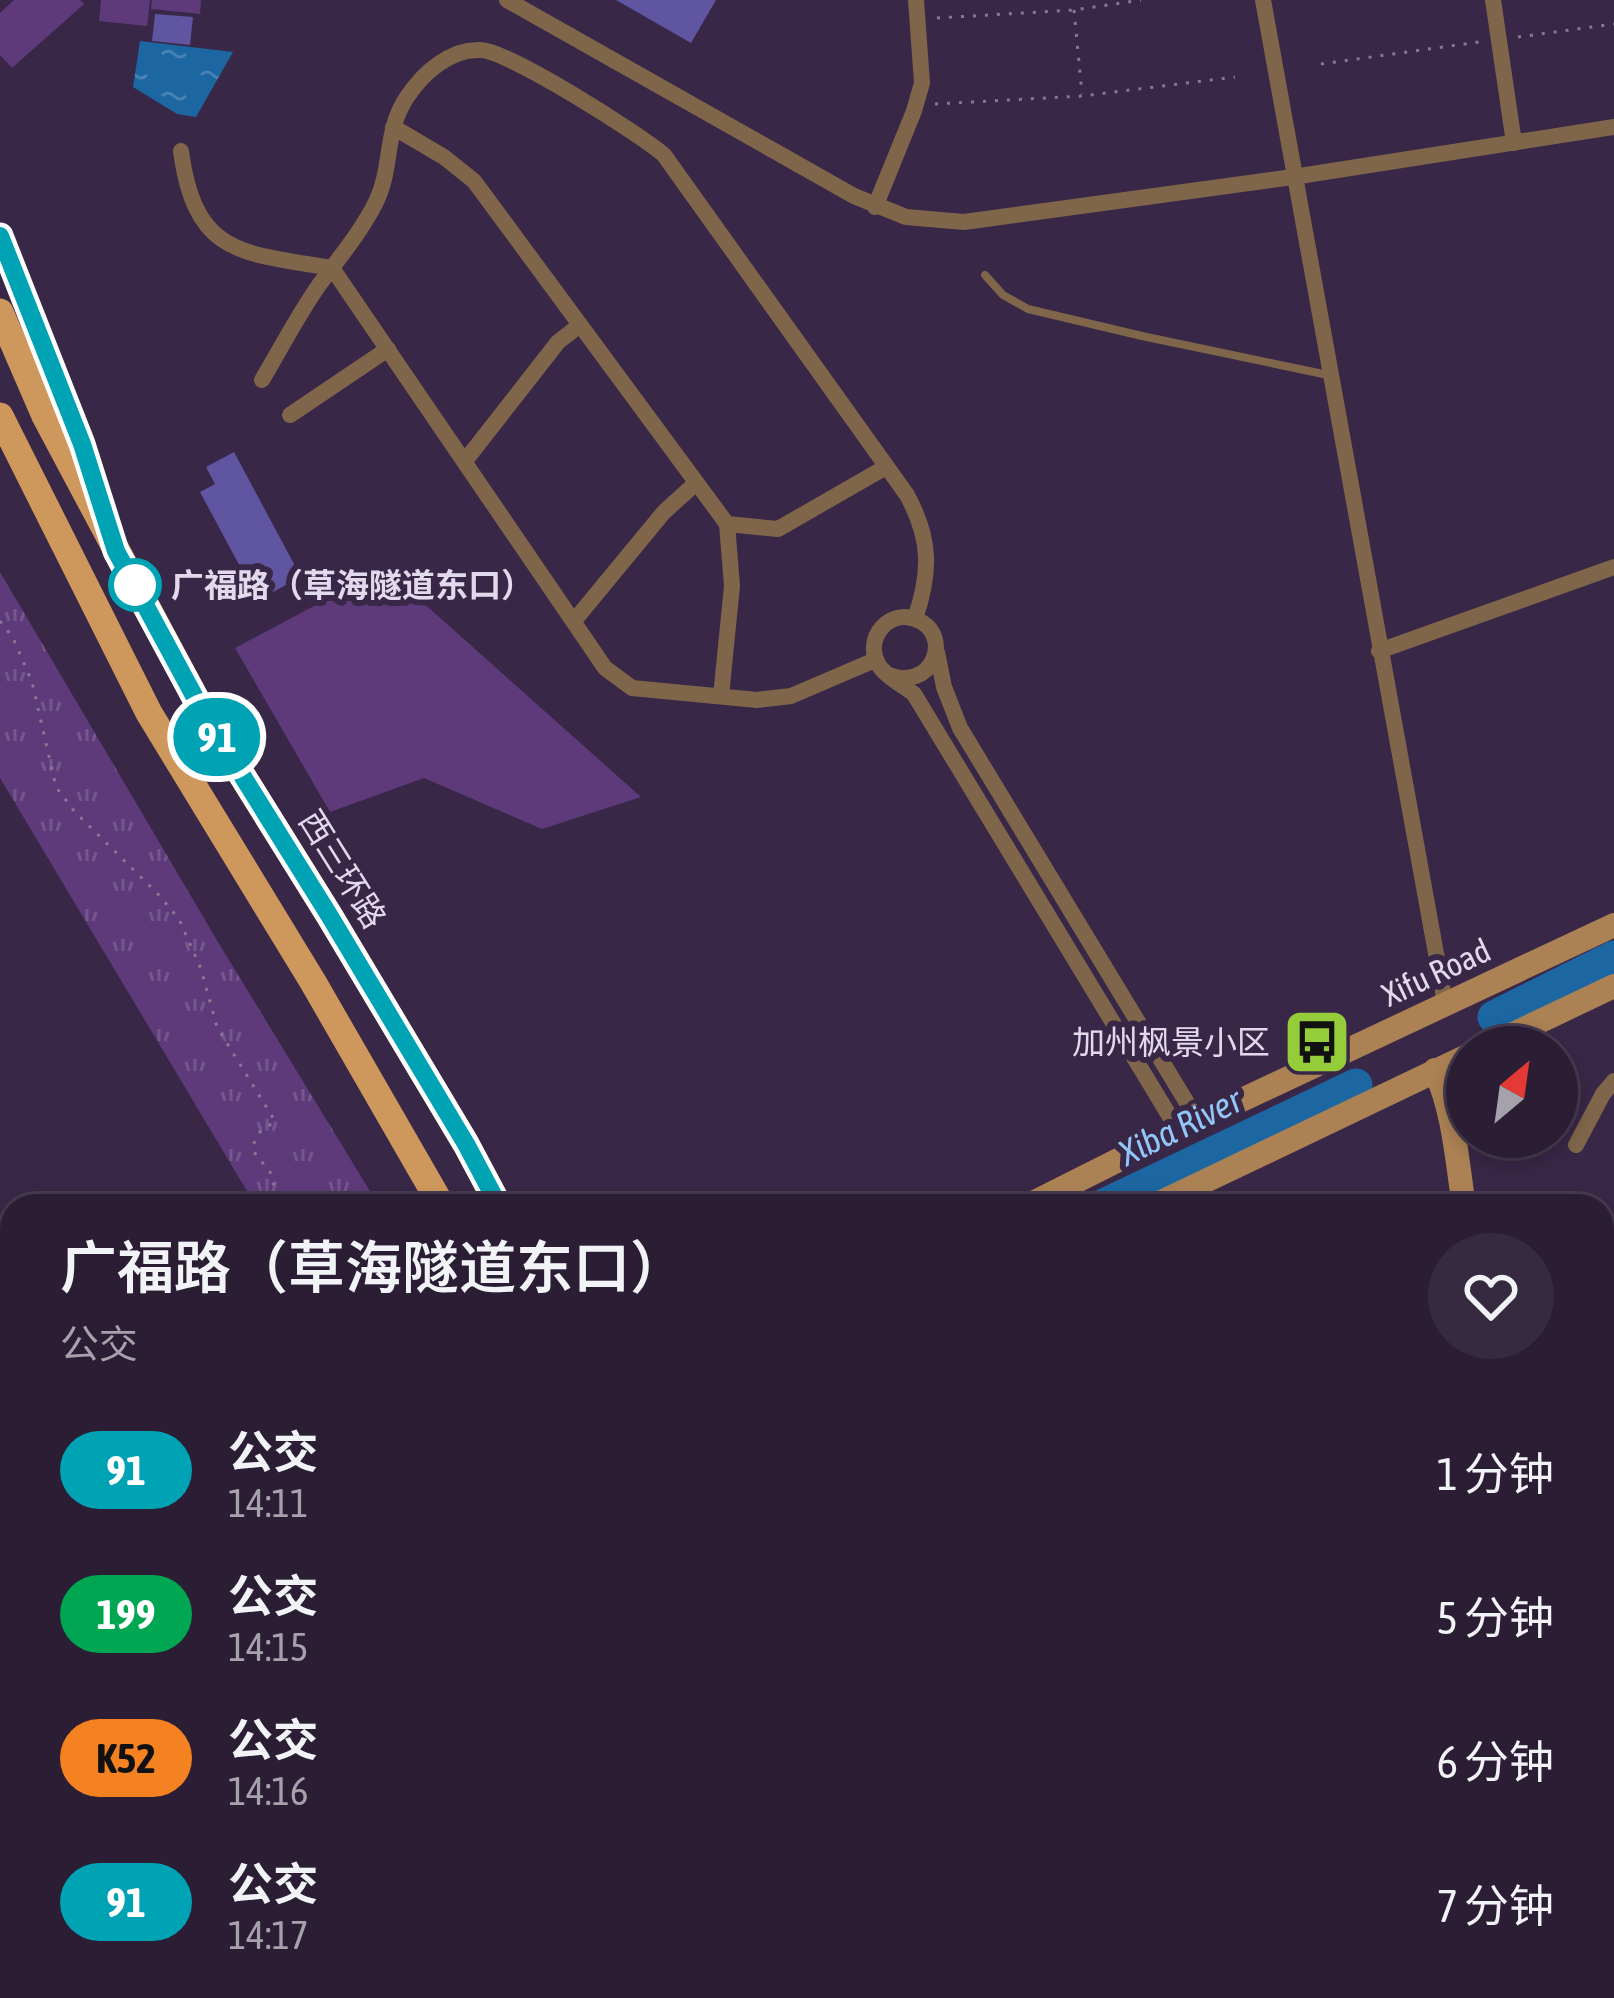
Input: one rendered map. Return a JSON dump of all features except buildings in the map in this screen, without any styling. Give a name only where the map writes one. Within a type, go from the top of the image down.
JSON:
[{"type":"main road","name":"西三环路","points":[[0,312],[45,416],[205,716],[493,1194]]},
{"type":"main road","points":[[0,416],[149,712],[435,1194]]},
{"type":"main road","name":"Xifu Road","points":[[1051,1194],[1614,925]]},
{"type":"main road","points":[[1530,1026],[1614,986]]},
{"type":"main road","points":[[1178,1194],[1446,1065]]},
{"type":"main road","points":[[1435,1070],[1450,1113],[1463,1194]]},
{"type":"street","points":[[507,0],[875,207],[906,217],[964,222],[1614,127]]},
{"type":"street","points":[[1263,0],[1445,1003]]},
{"type":"street","points":[[1493,0],[1514,143]]},
{"type":"street","points":[[875,207],[922,83],[916,10]]},
{"type":"street","points":[[262,380],[378,199],[393,127],[409,95],[434,67],[457,52],[484,49],[643,137],[664,155],[919,518],[927,571],[915,619]]},
{"type":"street","points":[[393,127],[445,157],[474,181],[727,524],[732,586],[722,696]]},
{"type":"street","points":[[181,151],[193,205],[207,228],[255,255],[332,268],[605,668],[632,688],[757,700],[791,696],[881,667],[904,680],[921,675],[933,662],[935,644]]},
{"type":"street","points":[[0,236],[82,444],[116,551]]},
{"type":"street","points":[[465,461],[558,342],[580,325]]},
{"type":"street","points":[[290,415],[388,349]]},
{"type":"street","points":[[0,442],[38,494]]},
{"type":"street","points":[[727,524],[778,529],[886,467]]},
{"type":"street","points":[[574,621],[664,512],[696,483]]},
{"type":"street","points":[[1379,651],[1614,567]]},
{"type":"street","points":[[898,617],[915,619],[929,628],[960,728],[1188,1125],[914,694],[881,667],[874,642],[883,626],[898,617]]},
{"type":"street","points":[[1578,1141],[1614,1081]]},
{"type":"lane","points":[[985,275],[1003,295],[1028,309],[1329,376]]},
{"type":"path","points":[[1064,0],[1065,10]]},
{"type":"path","points":[[916,10],[1074,10],[1141,0]]},
{"type":"path","points":[[1074,10],[1082,96]]},
{"type":"path","points":[[1321,64],[1614,24]]},
{"type":"path","points":[[916,105],[1082,96],[1235,77]]},
{"type":"path","points":[[0,621],[13,638],[32,682],[56,788],[178,919],[201,970],[217,1027],[275,1121],[260,1132],[253,1145],[270,1172],[276,1194]]},
{"type":"green space","points":[[14,0],[80,0],[84,4],[12,68],[0,55],[0,13]]},
{"type":"green space","points":[[101,0],[150,0],[147,26],[99,21]]},
{"type":"green space","points":[[152,0],[201,0],[200,14],[151,9]]},
{"type":"green space","points":[[387,567],[641,797],[542,829],[424,778],[330,812],[235,648]]},
{"type":"green space","points":[[0,572],[372,1194],[249,1194],[0,778]]},
{"type":"water","points":[[140,41],[233,52],[196,117],[177,114],[133,87]]},
{"type":"waterway","name":"Xiba River","points":[[1494,1017],[1614,957]]},
{"type":"waterway","name":"Xiba River","points":[[1127,1194],[1356,1085]]},
{"type":"bus line","name":"91","points":[[0,236],[82,444],[116,551],[205,716],[329,915],[493,1194]]},
{"type":"place","name":"广福路（草海隧道东口）","points":[[135,585]]},
{"type":"place","name":"加州枫景小区","points":[[1317,1042]]}]
